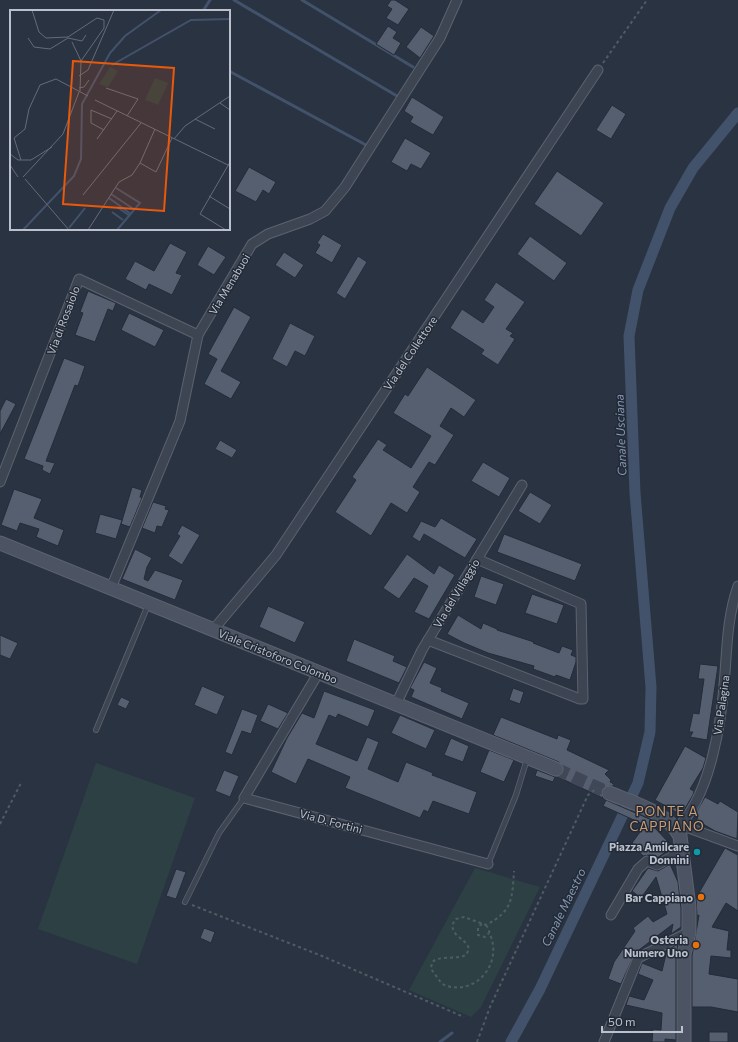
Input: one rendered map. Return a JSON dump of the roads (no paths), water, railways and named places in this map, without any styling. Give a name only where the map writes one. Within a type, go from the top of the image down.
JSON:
[{"type":"street","name":"Via Menabuoi","points":[[111,588],[180,421],[198,335],[252,244],[268,234],[310,219],[325,211],[345,187],[440,38],[457,0]]},
{"type":"street","name":"Via del Collettore","points":[[213,630],[276,555],[598,70]]},
{"type":"street","name":"Via di Rosaiolo","points":[[0,482],[79,279],[198,335]]},
{"type":"street","name":"Via del Villaggio","points":[[396,704],[428,640],[522,485]]},
{"type":"street","name":"Viale Cristoforo Colombo","points":[[0,543],[556,769]]},
{"type":"street","points":[[428,640],[580,700],[583,699],[580,604],[477,559]]},
{"type":"street","name":"Via Palagina","points":[[676,829],[687,820],[707,778],[715,744],[725,675],[728,630],[738,586]]},
{"type":"street","points":[[244,798],[319,672]]},
{"type":"street","points":[[603,791],[651,811],[676,829],[680,836],[689,907],[689,932],[684,955],[684,1042]]},
{"type":"street","name":"Via D. Fortini","points":[[244,798],[488,864]]},
{"type":"street","points":[[676,829],[689,828],[728,841],[738,846]]},
{"type":"street","points":[[611,915],[638,869],[647,861],[657,865],[682,851]]},
{"type":"street","points":[[604,1042],[638,958],[689,932]]},
{"type":"lane","points":[[96,730],[149,603]]},
{"type":"lane","name":"Via D. Fortini","points":[[488,864],[516,795],[528,757]]},
{"type":"lane","points":[[186,902],[220,833],[244,798]]},
{"type":"waterway","points":[[204,10],[210,0]]},
{"type":"waterway","points":[[234,0],[397,96]]},
{"type":"waterway","points":[[302,0],[413,67]]},
{"type":"waterway","points":[[230,72],[366,145]]},
{"type":"waterway","name":"Canale Usciana","points":[[511,1042],[540,989],[638,783],[650,732],[651,687],[635,493],[629,336],[638,290],[670,208],[693,168],[738,113]]},
{"type":"waterway","points":[[440,1042],[452,1033]]},
{"type":"tunnel","points":[[556,769],[609,793]]},
{"type":"place","name":"Piazza Amilcare Donnini","points":[[697,852]]},
{"type":"place","name":"Bar Cappiano","points":[[701,897]]},
{"type":"place","name":"Osteria Numero Uno","points":[[696,945]]},
{"type":"district","name":"PONTE A CAPPIANO","points":[[667,818]]},
{"type":"water label","name":"Canale Maestro","points":[[563,907]]}]
